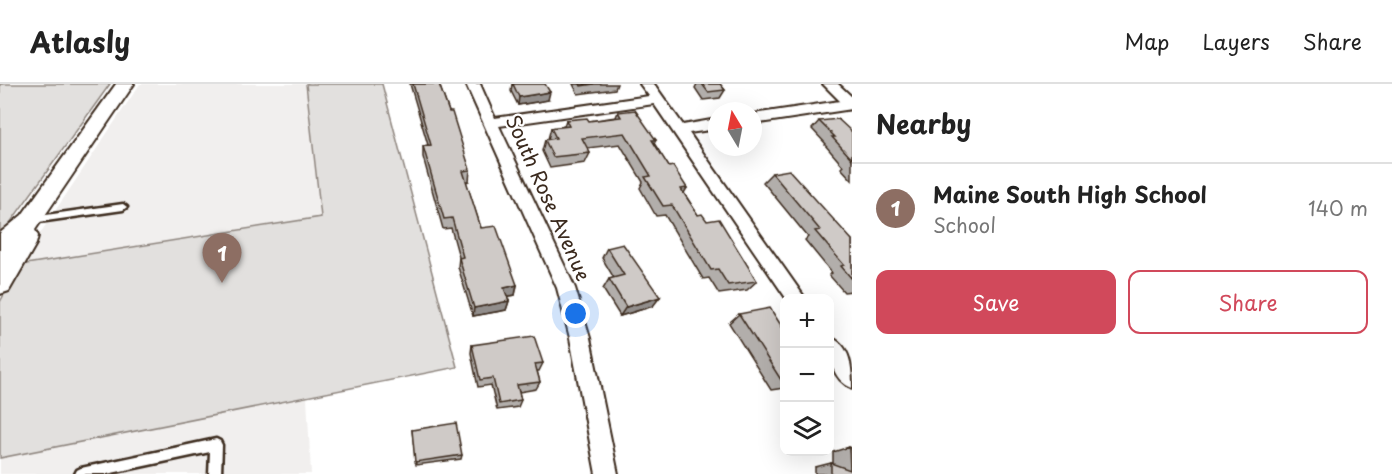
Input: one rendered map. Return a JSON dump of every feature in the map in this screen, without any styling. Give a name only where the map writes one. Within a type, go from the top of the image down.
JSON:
[{"type":"main road","points":[[0,251],[6,242],[30,221],[125,84]]},
{"type":"main road","points":[[0,283],[24,244],[30,221]]},
{"type":"street","name":"South Rose Avenue","points":[[473,84],[566,288],[580,338],[607,474]]},
{"type":"street","points":[[647,84],[793,294]]},
{"type":"street","points":[[830,84],[852,104]]},
{"type":"street","points":[[490,123],[657,99]]},
{"type":"street","points":[[762,118],[852,104]]},
{"type":"street","points":[[679,130],[708,125]]},
{"type":"street","points":[[831,348],[852,378]]},
{"type":"lane","points":[[30,221],[123,207]]},
{"type":"lane","points":[[81,474],[216,445],[216,474]]},
{"type":"shaded area","points":[[0,84],[110,84],[0,237]]},
{"type":"shaded area","points":[[140,84],[382,84],[457,367],[307,397],[311,474],[0,474],[0,302],[23,259]]},
{"type":"shaded area","points":[[306,84],[382,84],[457,367],[0,458],[0,302],[20,265],[321,217]]},
{"type":"building","points":[[413,84],[439,84],[449,112],[452,112],[470,170],[463,171],[481,228],[496,226],[517,285],[504,288],[509,301],[474,308],[459,258],[463,257],[452,218],[444,219],[423,146],[431,145]]},
{"type":"building","points":[[513,84],[545,84],[550,92],[519,97]]},
{"type":"building","points":[[702,84],[720,84],[725,90],[708,92]]},
{"type":"building","points":[[635,110],[656,140],[652,140],[669,167],[673,166],[687,188],[681,189],[698,215],[702,214],[707,221],[719,219],[757,281],[728,285],[718,269],[711,270],[672,205],[663,206],[645,177],[651,176],[625,133],[582,138],[590,153],[553,157],[545,140],[556,138],[551,128],[569,126],[566,120],[587,118],[589,121],[621,117],[618,112]]},
{"type":"building","points":[[838,119],[852,132],[852,159],[819,121]]},
{"type":"building","points":[[789,170],[852,240],[852,279],[841,266],[844,265],[815,231],[820,230],[772,173]]},
{"type":"building","points":[[623,244],[660,297],[626,307],[609,279],[624,275],[607,248]]},
{"type":"building","points":[[770,308],[780,324],[780,378],[739,314]]},
{"type":"building","points":[[534,336],[543,363],[535,364],[540,382],[517,385],[521,400],[499,404],[493,378],[480,380],[472,345]]},
{"type":"building","points":[[456,423],[462,455],[415,462],[412,430]]},
{"type":"building","points":[[849,447],[852,448],[852,474],[831,474],[831,463],[850,470]]},
{"type":"place","name":"Maine South High School","points":[[222,283]]}]
